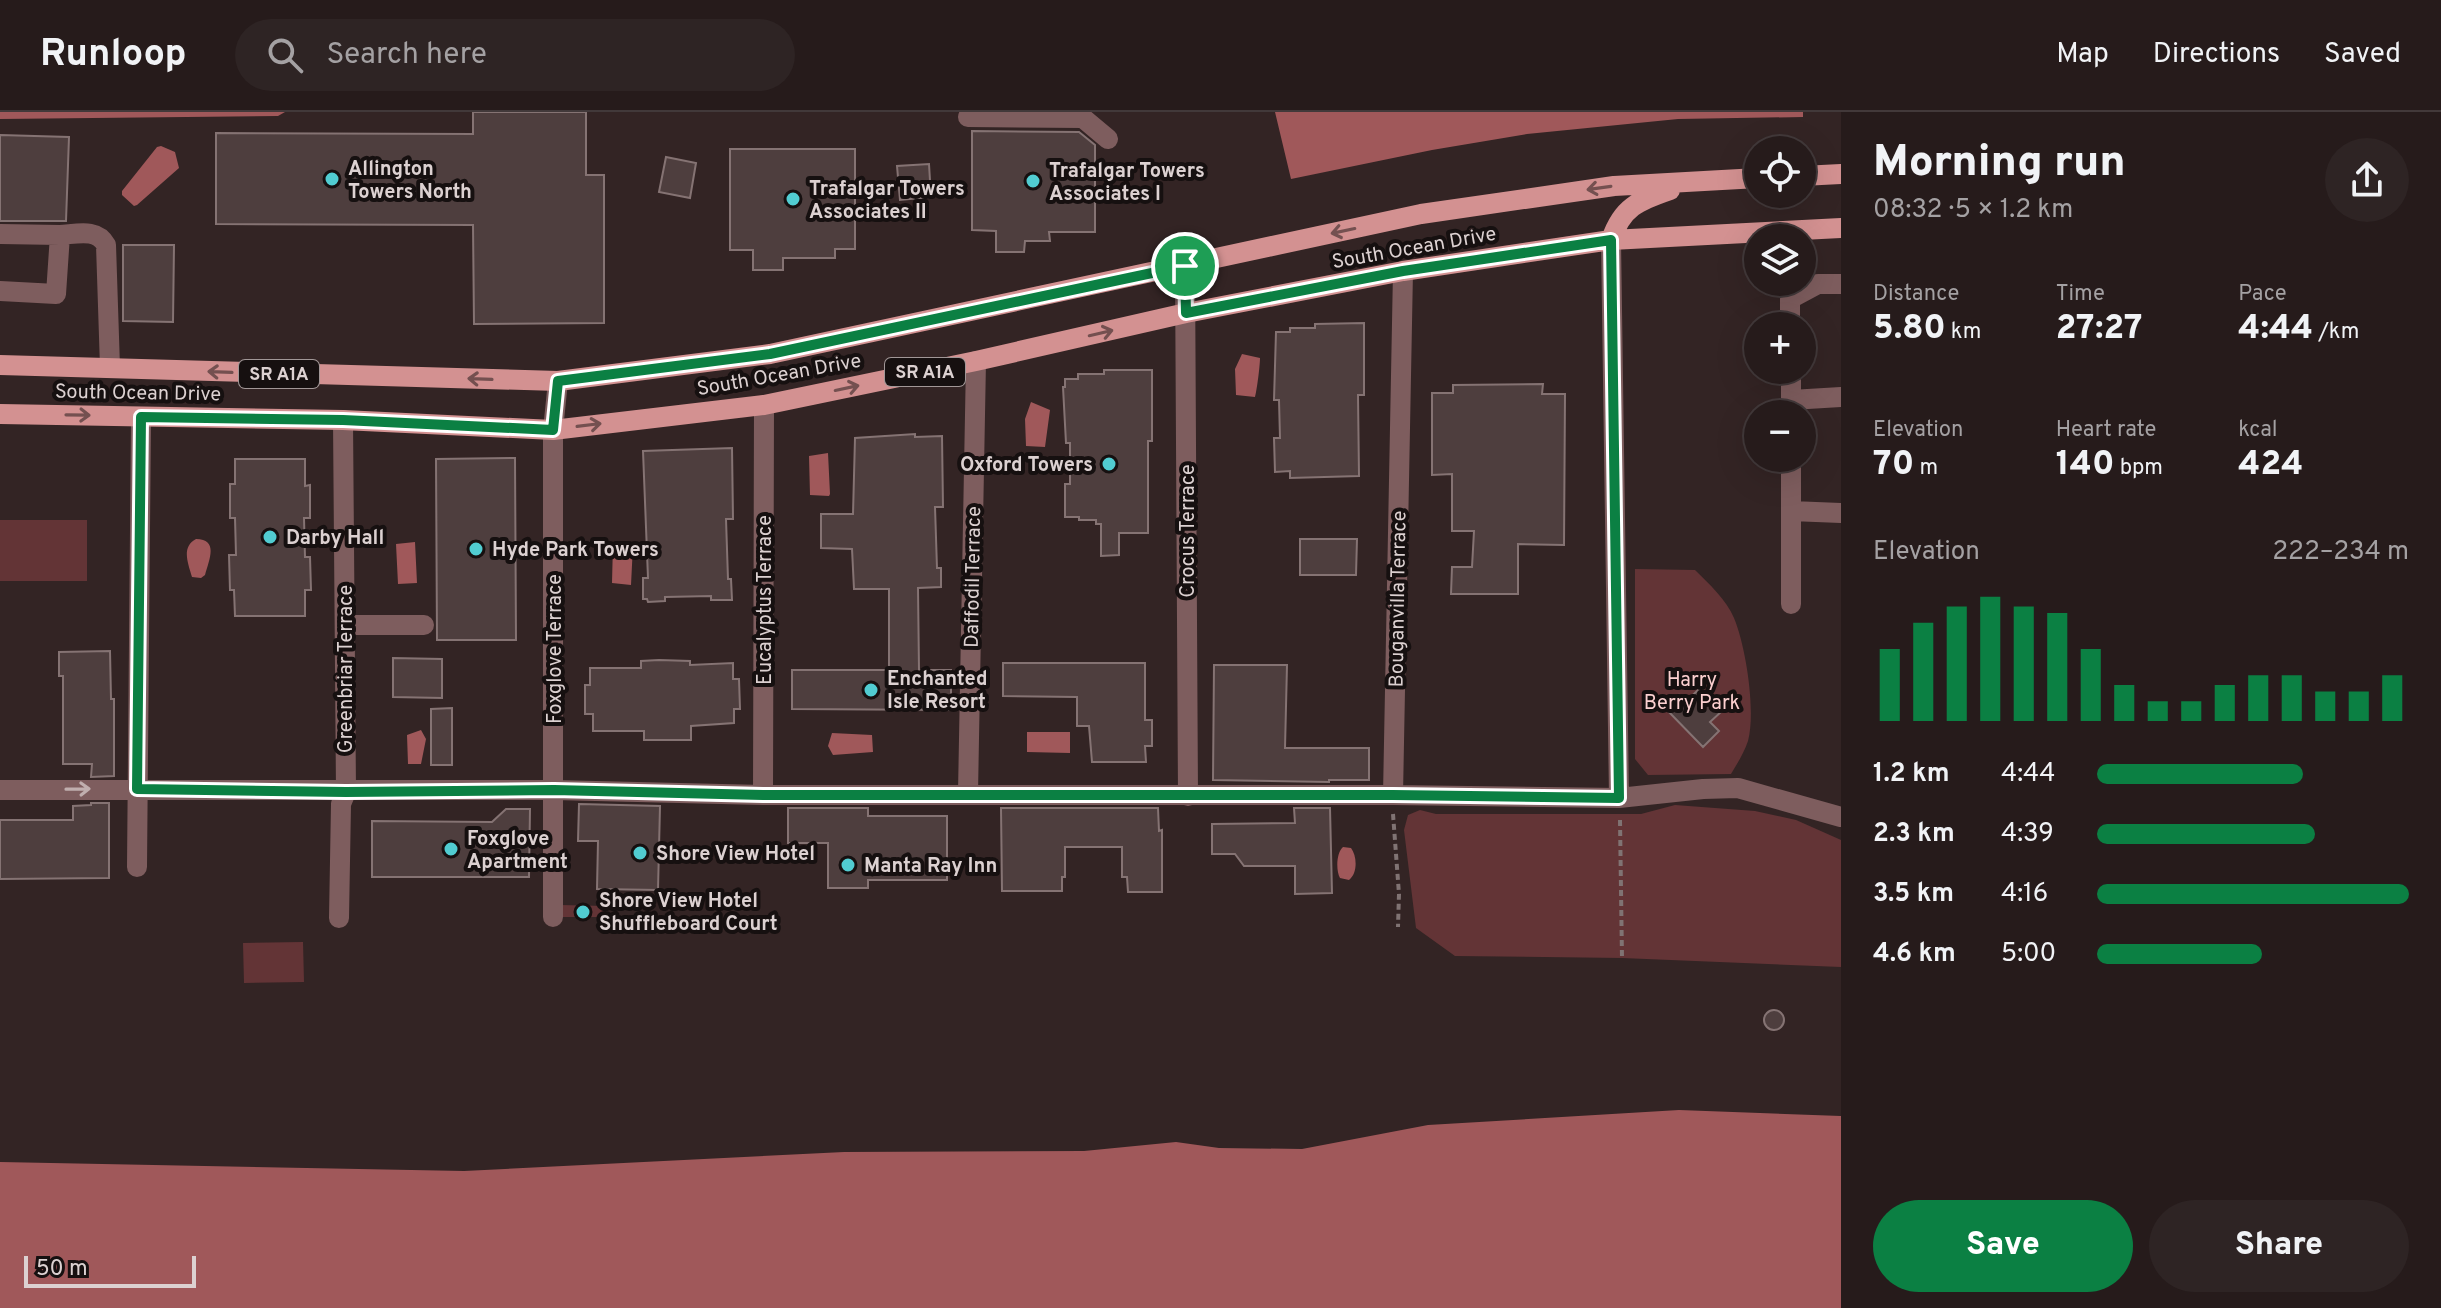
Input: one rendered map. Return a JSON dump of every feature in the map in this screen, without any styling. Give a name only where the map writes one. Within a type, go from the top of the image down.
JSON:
[{"type":"main road","points":[[1816,175],[1841,174]]},
{"type":"main road","name":"South Ocean Drive","points":[[0,365],[558,381],[770,354],[1421,214],[1614,186],[1744,179]]},
{"type":"main road","points":[[1611,240],[1618,221],[1628,209],[1647,198],[1671,190],[1733,180]]},
{"type":"main road","name":"South Ocean Drive","points":[[0,414],[343,420],[553,430],[764,405],[1186,313],[1403,271],[1611,240],[1841,228]]},
{"type":"street","points":[[968,117],[1083,118],[1108,139]]},
{"type":"street","points":[[0,234],[95,233],[102,238],[106,245],[110,367]]},
{"type":"street","points":[[0,291],[56,294],[60,235]]},
{"type":"street","points":[[1611,240],[1620,806]]},
{"type":"street","name":"Crocus Terrace","points":[[1185,266],[1188,796]]},
{"type":"street","name":"Bouganvilla Terrace","points":[[1393,795],[1403,271]]},
{"type":"street","points":[[1790,312],[1790,299],[1818,284],[1841,284]]},
{"type":"street","name":"Daffodil Terrace","points":[[968,793],[976,361]]},
{"type":"street","name":"Foxglove Terrace","points":[[553,917],[553,430],[558,381]]},
{"type":"street","points":[[1816,402],[1841,397]]},
{"type":"street","name":"Eucalyptus Terrace","points":[[763,795],[764,405]]},
{"type":"street","points":[[137,867],[141,417]]},
{"type":"street","name":"Greenbriar Terrace","points":[[339,918],[341,804],[346,792],[343,420]]},
{"type":"street","points":[[1791,472],[1791,604]]},
{"type":"street","points":[[1791,511],[1841,513]]},
{"type":"street","points":[[345,625],[424,625]]},
{"type":"street","points":[[0,790],[1393,795],[1620,806],[1703,789],[1738,788],[1841,817]]},
{"type":"path","points":[[1393,795],[1398,927]]},
{"type":"path","points":[[1620,806],[1622,958]]},
{"type":"green space","points":[[0,520],[87,520],[87,581],[0,581]]},
{"type":"green space","name":"Harry Berry Park","points":[[1635,569],[1695,570],[1731,611],[1746,662],[1751,713],[1748,741],[1731,774],[1648,775],[1635,759]]},
{"type":"green space","points":[[1675,805],[1755,811],[1796,820],[1841,840],[1841,967],[1622,958],[1455,956],[1416,928],[1404,830],[1408,815],[1420,810],[1436,814],[1641,814]]},
{"type":"green space","name":"Shore View Hotel Shuffleboard Court","points":[[560,905],[606,906],[607,917],[560,917]]},
{"type":"green space","points":[[303,942],[304,982],[244,983],[243,943]]},
{"type":"shaded area","points":[[0,112],[285,112],[278,116],[0,119]]},
{"type":"shaded area","points":[[1275,112],[1803,112],[1803,117],[1678,119],[1527,134],[1291,179]]},
{"type":"shaded area","points":[[161,146],[175,152],[179,168],[134,206],[122,195],[122,191]]},
{"type":"shaded area","points":[[1242,354],[1260,358],[1255,397],[1236,395],[1235,369]]},
{"type":"shaded area","points":[[1031,402],[1050,410],[1045,447],[1026,446],[1025,419]]},
{"type":"shaded area","points":[[828,453],[830,494],[810,495],[809,456]]},
{"type":"shaded area","points":[[196,539],[208,543],[211,551],[205,575],[201,578],[192,577],[187,556],[188,546]]},
{"type":"shaded area","points":[[415,542],[417,583],[398,584],[396,544]]},
{"type":"shaded area","points":[[613,543],[633,545],[631,585],[612,583]]},
{"type":"shaded area","points":[[421,730],[426,739],[421,764],[408,764],[407,735]]},
{"type":"shaded area","points":[[1027,732],[1070,732],[1070,753],[1027,752]]},
{"type":"shaded area","points":[[832,733],[872,735],[873,752],[833,755],[828,746]]},
{"type":"shaded area","points":[[1343,847],[1351,848],[1355,860],[1354,873],[1349,880],[1340,878],[1338,871],[1338,858]]},
{"type":"shaded area","points":[[1679,1110],[1841,1116],[1841,1308],[0,1308],[0,1162],[464,1171],[844,1152],[1084,1151],[1176,1142],[1219,1148],[1302,1149],[1428,1125]]},
{"type":"building","points":[[473,112],[586,112],[586,175],[604,175],[604,323],[474,324],[473,225],[216,224],[216,133],[473,134]]},
{"type":"building","name":"Trafalgar Towers Associates I","points":[[972,131],[1079,132],[1095,145],[1095,232],[1049,232],[1050,241],[1025,241],[1024,252],[996,252],[996,231],[972,230]]},
{"type":"building","points":[[0,135],[69,137],[66,221],[0,221]]},
{"type":"building","name":"Trafalgar Towers Associates II","points":[[730,149],[855,149],[855,249],[835,249],[835,258],[783,258],[783,270],[753,270],[753,250],[730,250]]},
{"type":"building","points":[[666,157],[696,163],[690,198],[659,192]]},
{"type":"building","points":[[929,164],[931,197],[900,200],[897,166]]},
{"type":"building","points":[[123,245],[174,245],[173,322],[123,321]]},
{"type":"building","points":[[1364,323],[1364,395],[1358,395],[1359,476],[1290,478],[1290,471],[1275,472],[1274,438],[1280,438],[1279,400],[1274,400],[1276,332],[1290,332],[1290,328],[1315,328],[1315,324]]},
{"type":"building","name":"Oxford Towers","points":[[1104,370],[1152,370],[1152,441],[1148,441],[1148,533],[1119,533],[1119,555],[1101,556],[1101,524],[1096,524],[1096,520],[1065,517],[1065,484],[1070,484],[1070,443],[1066,443],[1063,387],[1065,379],[1078,379],[1078,374],[1104,374]]},
{"type":"building","points":[[1543,384],[1542,394],[1565,394],[1564,545],[1518,544],[1518,594],[1451,594],[1452,567],[1472,567],[1474,531],[1452,531],[1452,474],[1432,475],[1432,393],[1453,393],[1453,385]]},
{"type":"building","points":[[915,434],[915,437],[942,436],[943,507],[935,507],[937,568],[941,568],[941,587],[918,588],[919,670],[951,670],[951,710],[792,709],[792,670],[889,670],[889,589],[854,589],[852,549],[821,548],[821,514],[853,514],[855,438]]},
{"type":"building","points":[[732,448],[733,519],[726,519],[728,579],[731,579],[732,600],[711,600],[711,596],[665,597],[665,601],[648,602],[643,599],[643,578],[648,578],[643,451]]},
{"type":"building","name":"Hyde Park Towers","points":[[515,458],[516,640],[437,640],[436,459]]},
{"type":"building","name":"Darby Hall","points":[[235,459],[305,459],[305,486],[310,485],[310,518],[304,518],[305,557],[310,557],[311,590],[305,590],[305,616],[235,616],[234,590],[230,590],[229,555],[236,555],[235,518],[230,518],[230,484],[235,484]]},
{"type":"building","points":[[1300,539],[1357,539],[1356,575],[1300,575]]},
{"type":"building","points":[[110,651],[111,699],[114,699],[114,776],[91,777],[92,764],[63,764],[63,676],[59,676],[59,652]]},
{"type":"building","points":[[393,658],[442,659],[442,698],[393,697]]},
{"type":"building","points":[[641,661],[690,661],[690,665],[733,663],[733,679],[739,679],[740,709],[734,709],[734,723],[691,726],[691,740],[644,740],[644,731],[593,731],[593,714],[585,714],[585,685],[590,685],[590,668],[641,668]]},
{"type":"building","points":[[1003,663],[1145,663],[1145,720],[1152,720],[1152,746],[1145,746],[1146,762],[1092,762],[1089,726],[1077,726],[1077,697],[1003,696]]},
{"type":"building","points":[[1214,665],[1287,665],[1285,748],[1369,748],[1369,780],[1213,780]]},
{"type":"building","points":[[1700,688],[1722,711],[1710,722],[1719,731],[1703,747],[1665,708],[1679,695],[1686,702]]},
{"type":"building","points":[[452,708],[452,765],[431,765],[431,709]]},
{"type":"building","points":[[109,803],[109,878],[0,879],[0,820],[73,820],[73,806]]},
{"type":"building","name":"Shore View Hotel","points":[[579,804],[660,806],[658,890],[597,889],[598,841],[578,841]]},
{"type":"building","points":[[788,808],[868,808],[868,816],[947,816],[947,880],[868,880],[868,888],[828,888],[828,843],[788,843]]},
{"type":"building","points":[[1001,808],[1158,808],[1159,831],[1162,830],[1162,892],[1128,892],[1127,877],[1122,877],[1122,847],[1065,847],[1062,891],[1002,891]]},
{"type":"building","points":[[1294,808],[1330,808],[1332,893],[1295,894],[1295,866],[1244,866],[1235,854],[1212,854],[1212,824],[1295,823]]},
{"type":"building","name":"Foxglove Apartment","points":[[506,809],[530,809],[529,877],[372,877],[372,821],[492,822]]},
{"type":"building","points":[[1774,1010],[1781,1013],[1784,1020],[1781,1027],[1774,1030],[1767,1027],[1764,1020],[1767,1013]]},
{"type":"place","name":"Allington Towers North","points":[[332,179]]},
{"type":"place","name":"Trafalgar Towers Associates I","points":[[1033,181]]},
{"type":"place","name":"Trafalgar Towers Associates II","points":[[793,199]]},
{"type":"place","name":"Oxford Towers","points":[[1109,464]]},
{"type":"place","name":"Darby Hall","points":[[270,537]]},
{"type":"place","name":"Hyde Park Towers","points":[[476,549]]},
{"type":"place","name":"Enchanted Isle Resort","points":[[871,690]]},
{"type":"place","name":"Foxglove Apartment","points":[[451,849]]},
{"type":"place","name":"Shore View Hotel","points":[[640,853]]},
{"type":"place","name":"Manta Ray Inn","points":[[848,865]]},
{"type":"place","name":"Shore View Hotel Shuffleboard Court","points":[[583,912]]},
{"type":"route","points":[[1611,240],[1619,798],[137,789],[141,417],[343,420],[553,430],[558,381],[770,354],[1185,266],[1186,313],[1403,271],[1611,240]]}]
